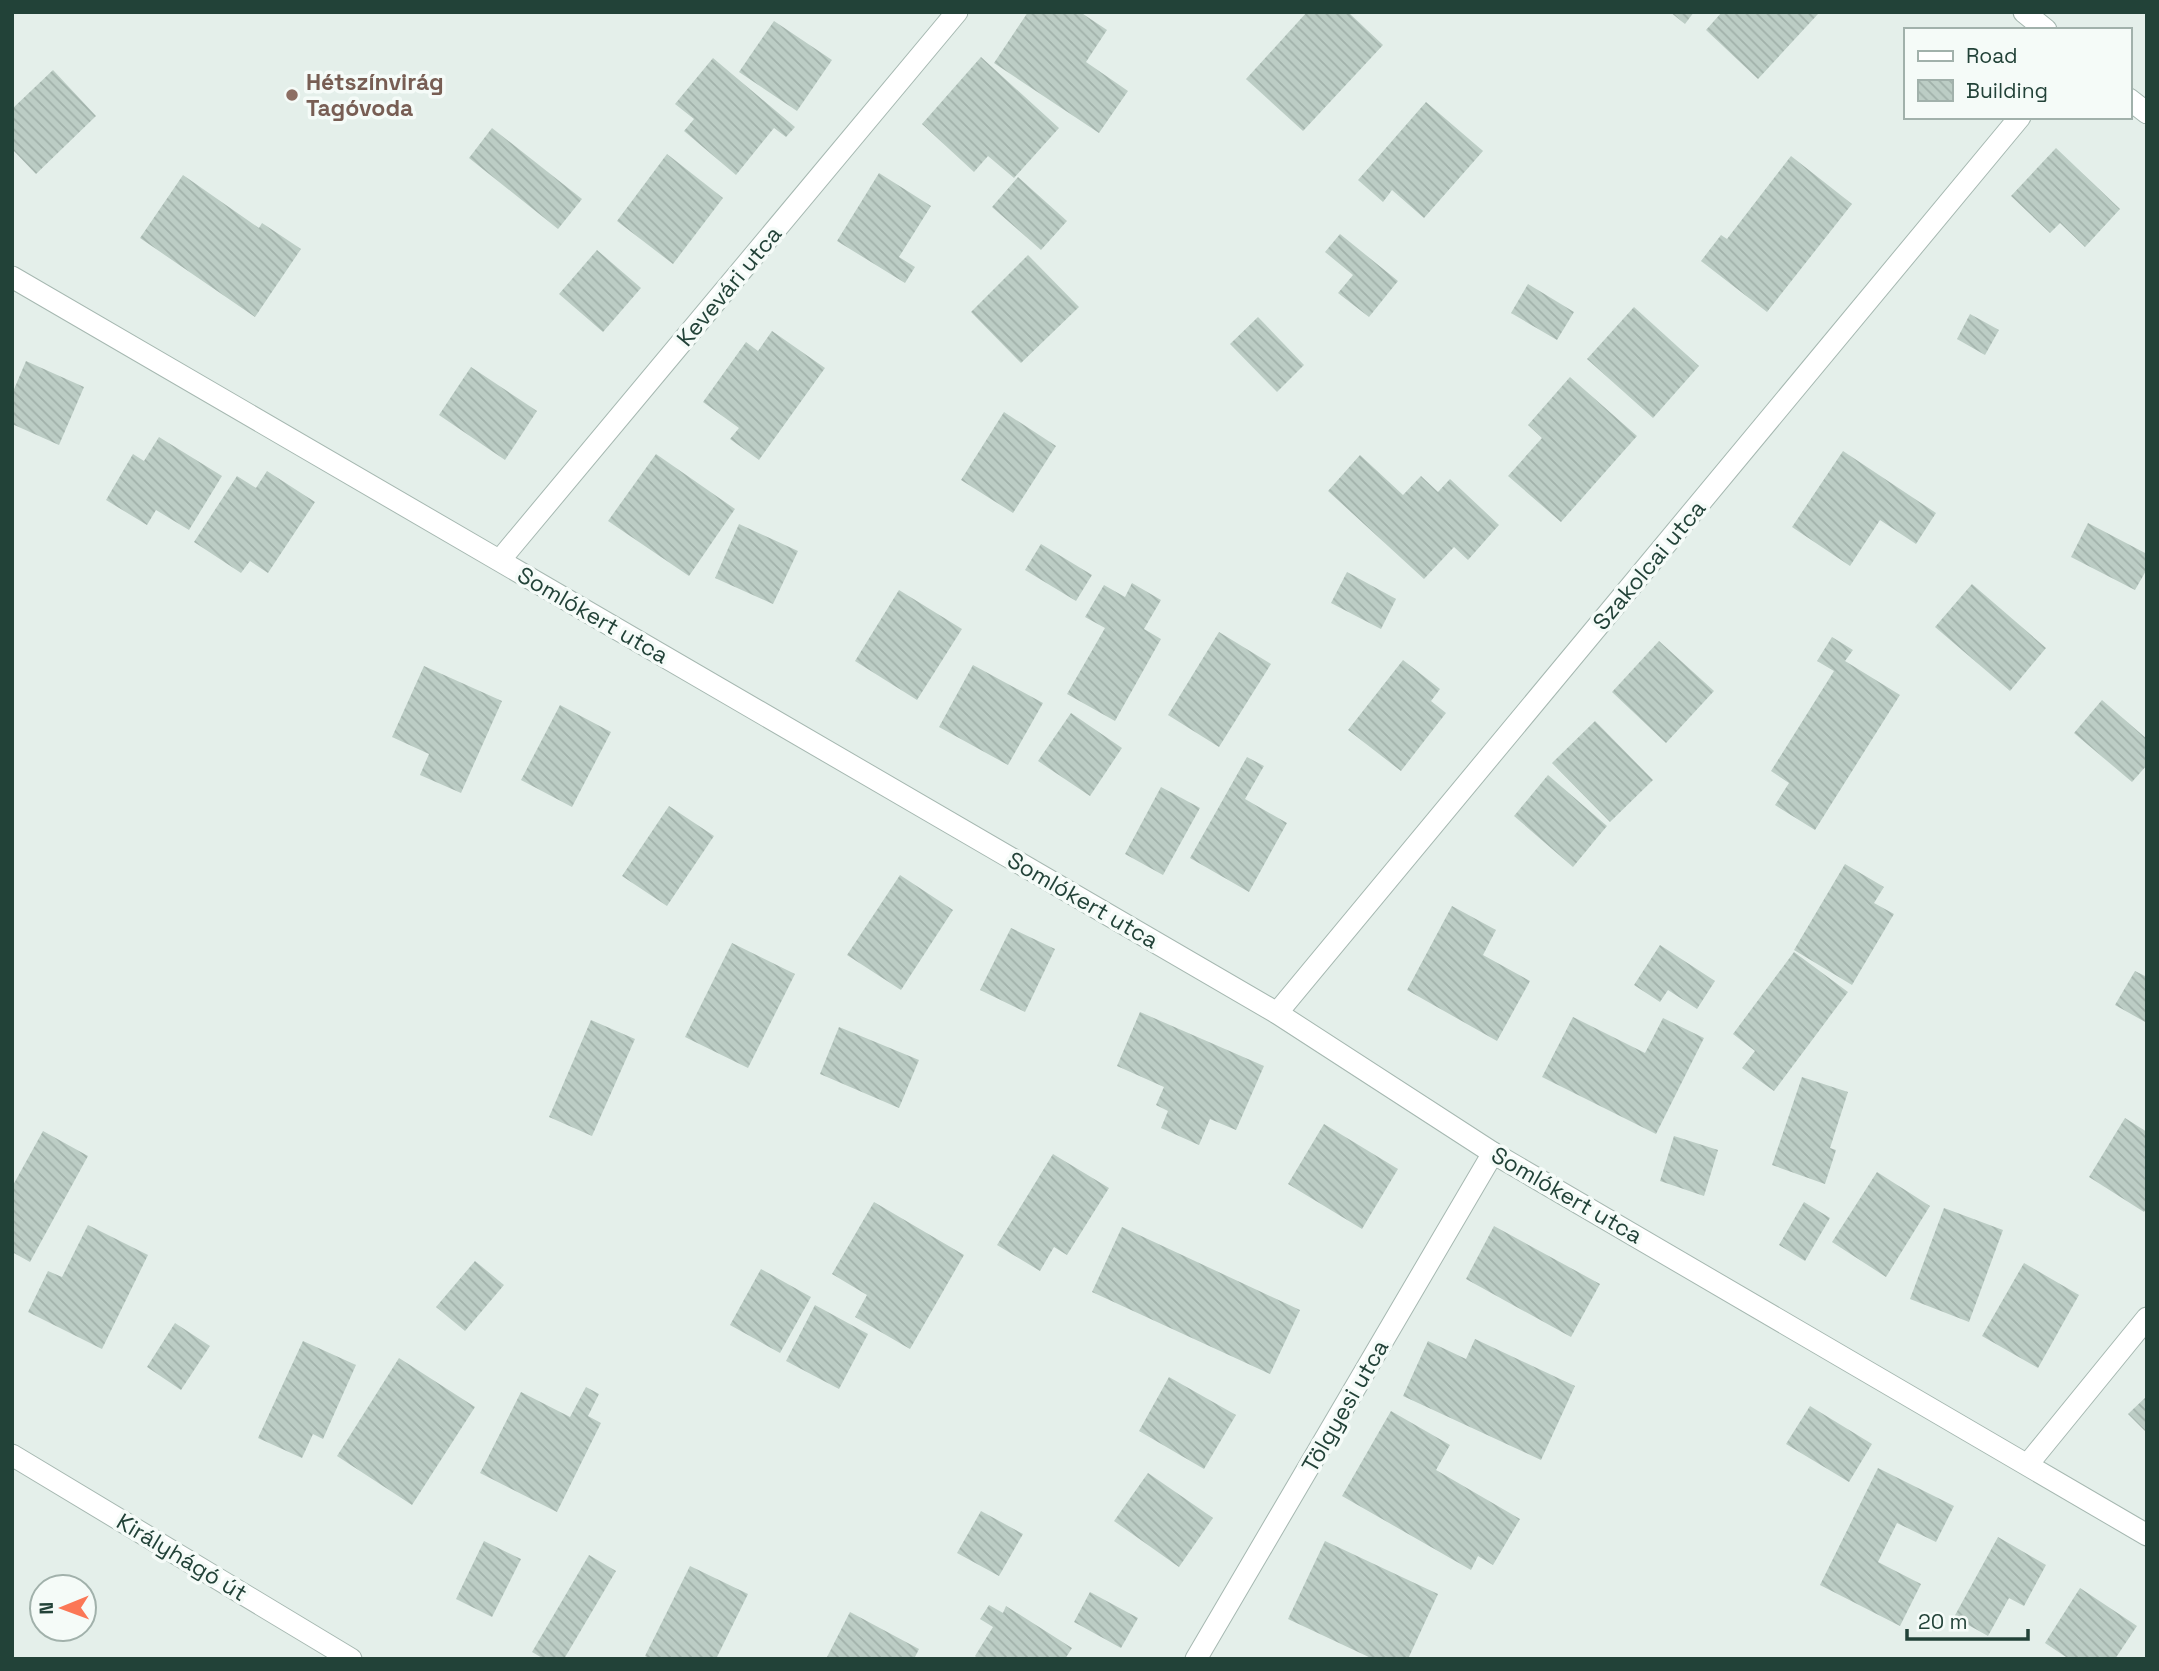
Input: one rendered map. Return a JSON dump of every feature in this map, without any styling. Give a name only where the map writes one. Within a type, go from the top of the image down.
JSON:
[{"type":"street","name":"Kevevári utca","points":[[500,560],[957,12]]},
{"type":"street","points":[[2024,12],[2044,28]]},
{"type":"street","points":[[2131,101],[2147,113]]},
{"type":"street","name":"Szakolcai utca","points":[[1277,1013],[2019,119]]},
{"type":"street","name":"Somlókert utca","points":[[12,277],[1277,1013],[1493,1153],[2147,1535]]},
{"type":"street","name":"Tölgyesi utca","points":[[1196,1659],[1493,1153]]},
{"type":"street","points":[[2028,1464],[2147,1318]]},
{"type":"street","name":"Királyhágó út","points":[[12,1455],[351,1659]]},
{"type":"building","points":[[1028,12],[1080,12],[1107,30],[1086,62],[1128,91],[1099,133],[994,63]]},
{"type":"building","points":[[1307,12],[1348,12],[1383,45],[1303,131],[1246,79]]},
{"type":"building","points":[[1670,12],[1694,12],[1685,24]]},
{"type":"building","points":[[1722,12],[1818,14],[1758,79],[1706,30]]},
{"type":"building","points":[[774,21],[832,60],[797,111],[739,72]]},
{"type":"building","points":[[981,57],[1059,128],[1014,178],[988,156],[974,172],[922,124]]},
{"type":"building","points":[[713,58],[795,127],[786,137],[774,128],[736,175],[684,131],[694,119],[675,104]]},
{"type":"building","points":[[53,70],[96,116],[36,174],[12,149],[12,109]]},
{"type":"building","points":[[1426,102],[1483,151],[1424,218],[1392,190],[1383,202],[1358,180]]},
{"type":"building","points":[[492,128],[582,199],[558,229],[469,158]]},
{"type":"building","points":[[2056,148],[2120,209],[2085,247],[2060,223],[2050,233],[2011,196]]},
{"type":"building","points":[[667,154],[723,198],[673,264],[617,221]]},
{"type":"building","points":[[1791,156],[1852,204],[1767,312],[1701,261],[1721,235],[1727,239]]},
{"type":"building","points":[[879,173],[931,206],[899,257],[915,267],[905,283],[837,241]]},
{"type":"building","points":[[183,175],[259,228],[262,223],[301,249],[255,317],[140,238]]},
{"type":"building","points":[[1018,177],[1067,221],[1041,250],[992,207]]},
{"type":"building","points":[[1340,234],[1398,281],[1369,317],[1338,293],[1353,275],[1325,252]]},
{"type":"building","points":[[597,250],[641,288],[603,332],[559,294]]},
{"type":"building","points":[[1028,255],[1079,307],[1021,363],[971,312]]},
{"type":"building","points":[[1528,284],[1574,312],[1557,340],[1511,313]]},
{"type":"building","points":[[1634,307],[1699,366],[1653,418],[1587,359]]},
{"type":"building","points":[[1970,314],[1999,330],[1985,355],[1957,339]]},
{"type":"building","points":[[1258,317],[1304,365],[1277,392],[1230,344]]},
{"type":"building","points":[[772,331],[825,368],[759,460],[730,439],[739,428],[703,402],[746,342],[758,351]]},
{"type":"building","points":[[26,361],[84,387],[59,445],[12,424],[12,394]]},
{"type":"building","points":[[471,367],[537,411],[505,460],[439,415]]},
{"type":"building","points":[[1570,377],[1637,436],[1561,522],[1508,476],[1542,438],[1528,425]]},
{"type":"building","points":[[1004,412],[1056,446],[1013,513],[961,480]]},
{"type":"building","points":[[159,437],[222,476],[189,530],[156,510],[147,525],[106,500],[133,454],[144,461]]},
{"type":"building","points":[[1843,451],[1936,513],[1916,544],[1880,520],[1850,566],[1792,527]]},
{"type":"building","points":[[656,454],[735,509],[689,576],[608,521]]},
{"type":"building","points":[[1360,455],[1403,495],[1421,476],[1438,492],[1450,479],[1499,525],[1468,560],[1454,547],[1424,579],[1328,491]]},
{"type":"building","points":[[267,471],[315,502],[268,573],[250,561],[241,573],[194,542],[237,476],[256,488]]},
{"type":"building","points":[[2088,523],[2147,554],[2147,569],[2135,590],[2071,557]]},
{"type":"building","points":[[739,524],[798,551],[773,604],[715,578]]},
{"type":"building","points":[[1041,544],[1092,575],[1076,601],[1025,570]]},
{"type":"building","points":[[1347,572],[1396,599],[1381,629],[1331,603]]},
{"type":"building","points":[[1132,583],[1161,600],[1144,629],[1161,639],[1115,721],[1067,694],[1105,628],[1085,617],[1104,585],[1125,597]]},
{"type":"building","points":[[1972,584],[2046,648],[2010,691],[1935,627]]},
{"type":"building","points":[[899,590],[962,629],[917,700],[855,661]]},
{"type":"building","points":[[1219,632],[1271,664],[1219,747],[1168,715]]},
{"type":"building","points":[[1832,637],[1853,650],[1845,661],[1900,695],[1815,830],[1775,805],[1789,783],[1771,771],[1834,671],[1817,661]]},
{"type":"building","points":[[1659,641],[1714,691],[1666,743],[1612,692]]},
{"type":"building","points":[[1403,660],[1440,689],[1431,701],[1446,713],[1401,771],[1348,730]]},
{"type":"building","points":[[973,665],[1043,703],[1008,765],[939,727]]},
{"type":"building","points":[[424,666],[502,701],[461,793],[420,775],[429,754],[392,737]]},
{"type":"building","points":[[2102,700],[2147,739],[2147,765],[2132,782],[2074,733]]},
{"type":"building","points":[[560,705],[611,732],[572,807],[521,780]]},
{"type":"building","points":[[1071,713],[1122,748],[1090,796],[1038,761]]},
{"type":"building","points":[[1595,721],[1653,780],[1610,822],[1552,763]]},
{"type":"building","points":[[1247,757],[1264,766],[1245,799],[1287,823],[1249,892],[1190,858]]},
{"type":"building","points":[[1548,775],[1607,826],[1573,867],[1514,816]]},
{"type":"building","points":[[1161,787],[1200,808],[1163,875],[1125,854]]},
{"type":"building","points":[[669,806],[714,836],[667,906],[622,876]]},
{"type":"building","points":[[1845,864],[1884,887],[1874,903],[1894,914],[1852,985],[1794,950]]},
{"type":"building","points":[[900,875],[953,910],[901,990],[847,955]]},
{"type":"building","points":[[1452,906],[1496,930],[1483,955],[1530,981],[1497,1041],[1407,990]]},
{"type":"building","points":[[1011,928],[1055,949],[1025,1012],[980,990]]},
{"type":"building","points":[[732,943],[795,974],[748,1068],[685,1037]]},
{"type":"building","points":[[1660,945],[1715,981],[1697,1009],[1668,990],[1660,1002],[1634,985]]},
{"type":"building","points":[[1794,952],[1848,992],[1774,1091],[1742,1068],[1755,1051],[1733,1034]]},
{"type":"building","points":[[2135,971],[2147,977],[2147,1023],[2115,1005]]},
{"type":"building","points":[[1140,1012],[1264,1066],[1236,1130],[1210,1119],[1199,1145],[1161,1128],[1168,1111],[1156,1105],[1164,1087],[1117,1066]]},
{"type":"building","points":[[1573,1017],[1645,1053],[1663,1018],[1704,1038],[1656,1134],[1542,1077]]},
{"type":"building","points":[[591,1020],[635,1039],[592,1136],[549,1117]]},
{"type":"building","points":[[839,1027],[919,1060],[899,1108],[820,1074]]},
{"type":"building","points":[[1802,1077],[1848,1092],[1830,1148],[1836,1150],[1825,1184],[1772,1165]]},
{"type":"building","points":[[2125,1118],[2147,1132],[2147,1207],[2144,1212],[2089,1177]]},
{"type":"building","points":[[1324,1124],[1398,1169],[1362,1229],[1288,1184]]},
{"type":"building","points":[[43,1131],[88,1156],[30,1262],[12,1252],[12,1187]]},
{"type":"building","points":[[1674,1136],[1718,1150],[1704,1196],[1660,1181]]},
{"type":"building","points":[[1053,1154],[1109,1188],[1067,1255],[1054,1247],[1040,1271],[997,1245]]},
{"type":"building","points":[[1877,1172],[1930,1206],[1886,1277],[1832,1242]]},
{"type":"building","points":[[874,1202],[964,1255],[910,1349],[855,1317],[867,1295],[832,1274]]},
{"type":"building","points":[[1804,1202],[1830,1218],[1805,1261],[1779,1245]]},
{"type":"building","points":[[1944,1208],[2003,1230],[1969,1322],[1910,1299]]},
{"type":"building","points":[[88,1225],[148,1255],[102,1349],[28,1312],[48,1271],[62,1277]]},
{"type":"building","points":[[1494,1226],[1600,1284],[1571,1337],[1466,1279]]},
{"type":"building","points":[[1122,1227],[1300,1310],[1270,1374],[1092,1292]]},
{"type":"building","points":[[475,1261],[504,1285],[465,1331],[436,1307]]},
{"type":"building","points":[[2024,1263],[2079,1295],[2038,1368],[1982,1336]]},
{"type":"building","points":[[761,1269],[811,1297],[780,1353],[730,1325]]},
{"type":"building","points":[[815,1305],[868,1334],[839,1389],[786,1361]]},
{"type":"building","points":[[175,1323],[210,1346],[181,1390],[147,1367]]},
{"type":"building","points":[[1475,1339],[1575,1386],[1541,1460],[1403,1396],[1428,1341],[1466,1359]]},
{"type":"building","points":[[303,1341],[356,1365],[323,1439],[313,1434],[302,1458],[258,1438]]},
{"type":"building","points":[[399,1358],[475,1407],[412,1505],[337,1456]]},
{"type":"building","points":[[1169,1377],[1236,1415],[1204,1469],[1139,1431]]},
{"type":"building","points":[[586,1387],[599,1394],[588,1416],[601,1423],[557,1512],[480,1473],[521,1392],[570,1417]]},
{"type":"building","points":[[2147,1396],[2147,1433],[2128,1414]]},
{"type":"building","points":[[1810,1406],[1872,1444],[1849,1482],[1786,1444]]},
{"type":"building","points":[[1391,1411],[1450,1445],[1436,1470],[1520,1519],[1493,1565],[1478,1556],[1471,1570],[1342,1496]]},
{"type":"building","points":[[1878,1468],[1954,1506],[1936,1542],[1897,1523],[1878,1562],[1921,1584],[1900,1626],[1820,1585]]},
{"type":"building","points":[[1148,1473],[1213,1518],[1179,1567],[1114,1521]]},
{"type":"building","points":[[981,1511],[1023,1534],[999,1576],[957,1553]]},
{"type":"building","points":[[1998,1537],[2046,1565],[2024,1606],[2009,1598],[1988,1636],[1954,1617]]},
{"type":"building","points":[[484,1541],[521,1559],[492,1617],[456,1599]]},
{"type":"building","points":[[1325,1541],[1438,1594],[1408,1659],[1373,1659],[1288,1619]]},
{"type":"building","points":[[589,1555],[616,1571],[564,1659],[544,1659],[532,1652]]},
{"type":"building","points":[[690,1566],[748,1594],[716,1659],[651,1659],[645,1656]]},
{"type":"building","points":[[2080,1588],[2137,1626],[2115,1659],[2069,1659],[2045,1643]]},
{"type":"building","points":[[1090,1592],[1138,1618],[1121,1648],[1074,1622]]},
{"type":"building","points":[[989,1605],[1003,1613],[1006,1606],[1072,1648],[1065,1659],[979,1659],[975,1656],[993,1627],[980,1619]]},
{"type":"building","points":[[850,1612],[919,1649],[914,1659],[826,1659]]},
{"type":"place","name":"Hétszínvirág Tagóvoda","points":[[292,95]]}]
